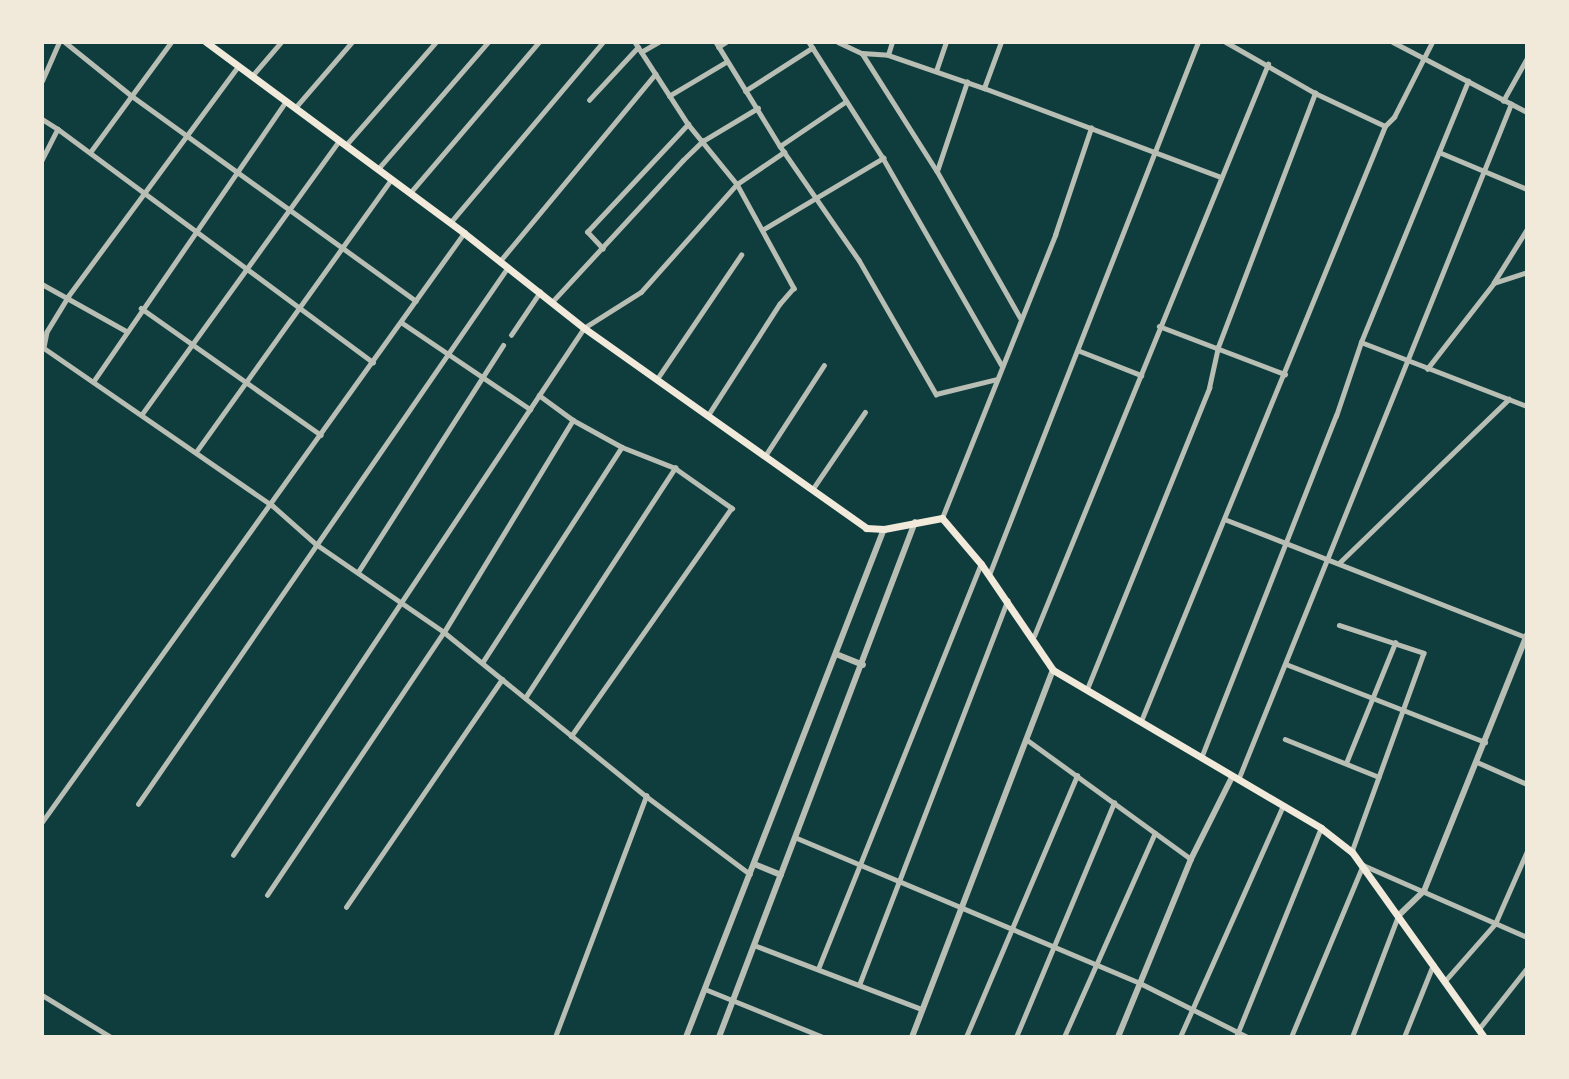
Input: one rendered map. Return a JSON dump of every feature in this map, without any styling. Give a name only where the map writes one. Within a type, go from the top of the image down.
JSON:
[{"type":"main road","points":[[208,43],[464,233],[584,328],[866,528],[885,529],[942,518],[1008,600],[1034,636],[1053,670],[1321,828],[1352,852],[1484,1037]]},
{"type":"street","points":[[42,81],[59,42]]},
{"type":"street","points":[[65,42],[132,96],[416,301]]},
{"type":"street","points":[[91,151],[171,42]]},
{"type":"street","points":[[252,76],[281,42]]},
{"type":"street","points":[[295,108],[352,42]]},
{"type":"street","points":[[378,169],[488,42]]},
{"type":"street","points":[[410,193],[539,42]]},
{"type":"street","points":[[450,223],[603,42]]},
{"type":"street","points":[[589,100],[638,47],[658,42]]},
{"type":"street","points":[[726,42],[717,45],[726,62],[758,108],[784,152],[859,260],[936,394],[997,379]]},
{"type":"street","points":[[809,42],[845,102],[883,158],[1002,366]]},
{"type":"street","points":[[838,42],[862,53],[888,54],[1221,177]]},
{"type":"street","points":[[888,54],[892,42]]},
{"type":"street","points":[[936,71],[946,42]]},
{"type":"street","points":[[984,88],[1001,42]]},
{"type":"street","points":[[989,575],[1080,351],[1153,151],[1198,42]]},
{"type":"street","points":[[1226,42],[1315,93],[1385,126]]},
{"type":"street","points":[[1393,42],[1527,112]]},
{"type":"street","points":[[1142,721],[1227,520],[1385,126],[1394,117],[1432,42]]},
{"type":"street","points":[[142,414],[193,346],[289,209],[343,143],[434,43]]},
{"type":"street","points":[[638,47],[688,124],[737,184],[795,288],[780,303],[708,416]]},
{"type":"street","points":[[745,91],[812,48]]},
{"type":"street","points":[[862,53],[937,171],[1021,319]]},
{"type":"street","points":[[1503,101],[1527,58]]},
{"type":"street","points":[[669,96],[726,62]]},
{"type":"street","points":[[1034,636],[1268,64]]},
{"type":"street","points":[[239,66],[69,296],[47,332],[44,348],[272,504],[316,543],[444,632],[646,796],[750,873]]},
{"type":"street","points":[[500,261],[655,75]]},
{"type":"street","points":[[1200,758],[1336,416],[1361,342],[1468,81]]},
{"type":"street","points":[[937,171],[967,82]]},
{"type":"street","points":[[1087,688],[1209,388],[1218,347],[1315,93]]},
{"type":"street","points":[[93,381],[236,170],[286,101]]},
{"type":"street","points":[[780,146],[845,102]]},
{"type":"street","points":[[1118,1037],[1191,859],[1235,779],[1286,664],[1405,360],[1510,104]]},
{"type":"street","points":[[552,302],[704,141],[758,108]]},
{"type":"street","points":[[42,119],[91,151],[143,194],[373,362]]},
{"type":"street","points":[[603,249],[587,232],[688,124]]},
{"type":"street","points":[[942,518],[1021,319],[1092,128]]},
{"type":"street","points":[[42,161],[58,129]]},
{"type":"street","points":[[232,855],[584,328],[641,292],[737,184],[784,152]]},
{"type":"street","points":[[1439,152],[1527,189]]},
{"type":"street","points":[[764,229],[883,158]]},
{"type":"street","points":[[196,452],[391,180]]},
{"type":"street","points":[[1427,369],[1494,283],[1527,230]]},
{"type":"street","points":[[42,822],[464,233]]},
{"type":"street","points":[[657,379],[741,255]]},
{"type":"street","points":[[138,804],[508,267]]},
{"type":"street","points":[[1494,283],[1527,272]]},
{"type":"street","points":[[42,284],[69,296],[126,332]]},
{"type":"street","points":[[511,335],[540,292]]},
{"type":"street","points":[[141,308],[245,384],[321,435]]},
{"type":"street","points":[[401,322],[447,356],[530,409]]},
{"type":"street","points":[[1159,326],[1285,374]]},
{"type":"street","points":[[1361,342],[1527,406]]},
{"type":"street","points":[[358,572],[503,345]]},
{"type":"street","points":[[1080,351],[1141,375]]},
{"type":"street","points":[[765,456],[824,365]]},
{"type":"street","points":[[540,395],[573,420],[622,447],[675,468],[732,508],[572,736]]},
{"type":"street","points":[[1340,563],[1509,399]]},
{"type":"street","points":[[812,490],[865,412]]},
{"type":"street","points":[[267,894],[444,632],[573,420]]},
{"type":"street","points":[[482,663],[622,447]]},
{"type":"street","points":[[525,698],[675,468]]},
{"type":"street","points":[[1227,520],[1526,636],[1424,891],[1399,915],[1352,1037]]},
{"type":"street","points":[[719,1037],[863,665],[915,522]]},
{"type":"street","points":[[686,1037],[885,529]]},
{"type":"street","points":[[818,969],[863,864],[981,564]]},
{"type":"street","points":[[858,985],[902,879],[1008,600]]},
{"type":"street","points":[[1339,625],[1424,653],[1352,852]]},
{"type":"street","points":[[1346,763],[1395,643]]},
{"type":"street","points":[[836,654],[863,665]]},
{"type":"street","points":[[1286,664],[1485,742]]},
{"type":"street","points":[[912,1037],[1053,670]]},
{"type":"street","points":[[346,907],[502,679]]},
{"type":"street","points":[[1026,739],[1191,859]]},
{"type":"street","points":[[1286,739],[1379,777]]},
{"type":"street","points":[[1477,762],[1527,784]]},
{"type":"street","points":[[966,1037],[1014,930],[1077,776]]},
{"type":"street","points":[[555,1037],[646,796]]},
{"type":"street","points":[[1016,1037],[1114,803]]},
{"type":"street","points":[[1180,1037],[1283,806]]},
{"type":"street","points":[[1237,1035],[1321,828]]},
{"type":"street","points":[[1064,1037],[1155,833]]},
{"type":"street","points":[[797,838],[902,879],[963,905],[1054,949],[1140,983],[1237,1035],[1248,1037]]},
{"type":"street","points":[[1444,982],[1495,924],[1527,852]]},
{"type":"street","points":[[754,864],[781,875]]},
{"type":"street","points":[[1291,1037],[1363,865],[1527,937]]},
{"type":"street","points":[[754,945],[922,1009]]},
{"type":"street","points":[[1404,1037],[1433,965]]},
{"type":"street","points":[[1478,1030],[1527,968]]},
{"type":"street","points":[[705,989],[823,1037]]},
{"type":"street","points":[[42,995],[111,1037]]}]
